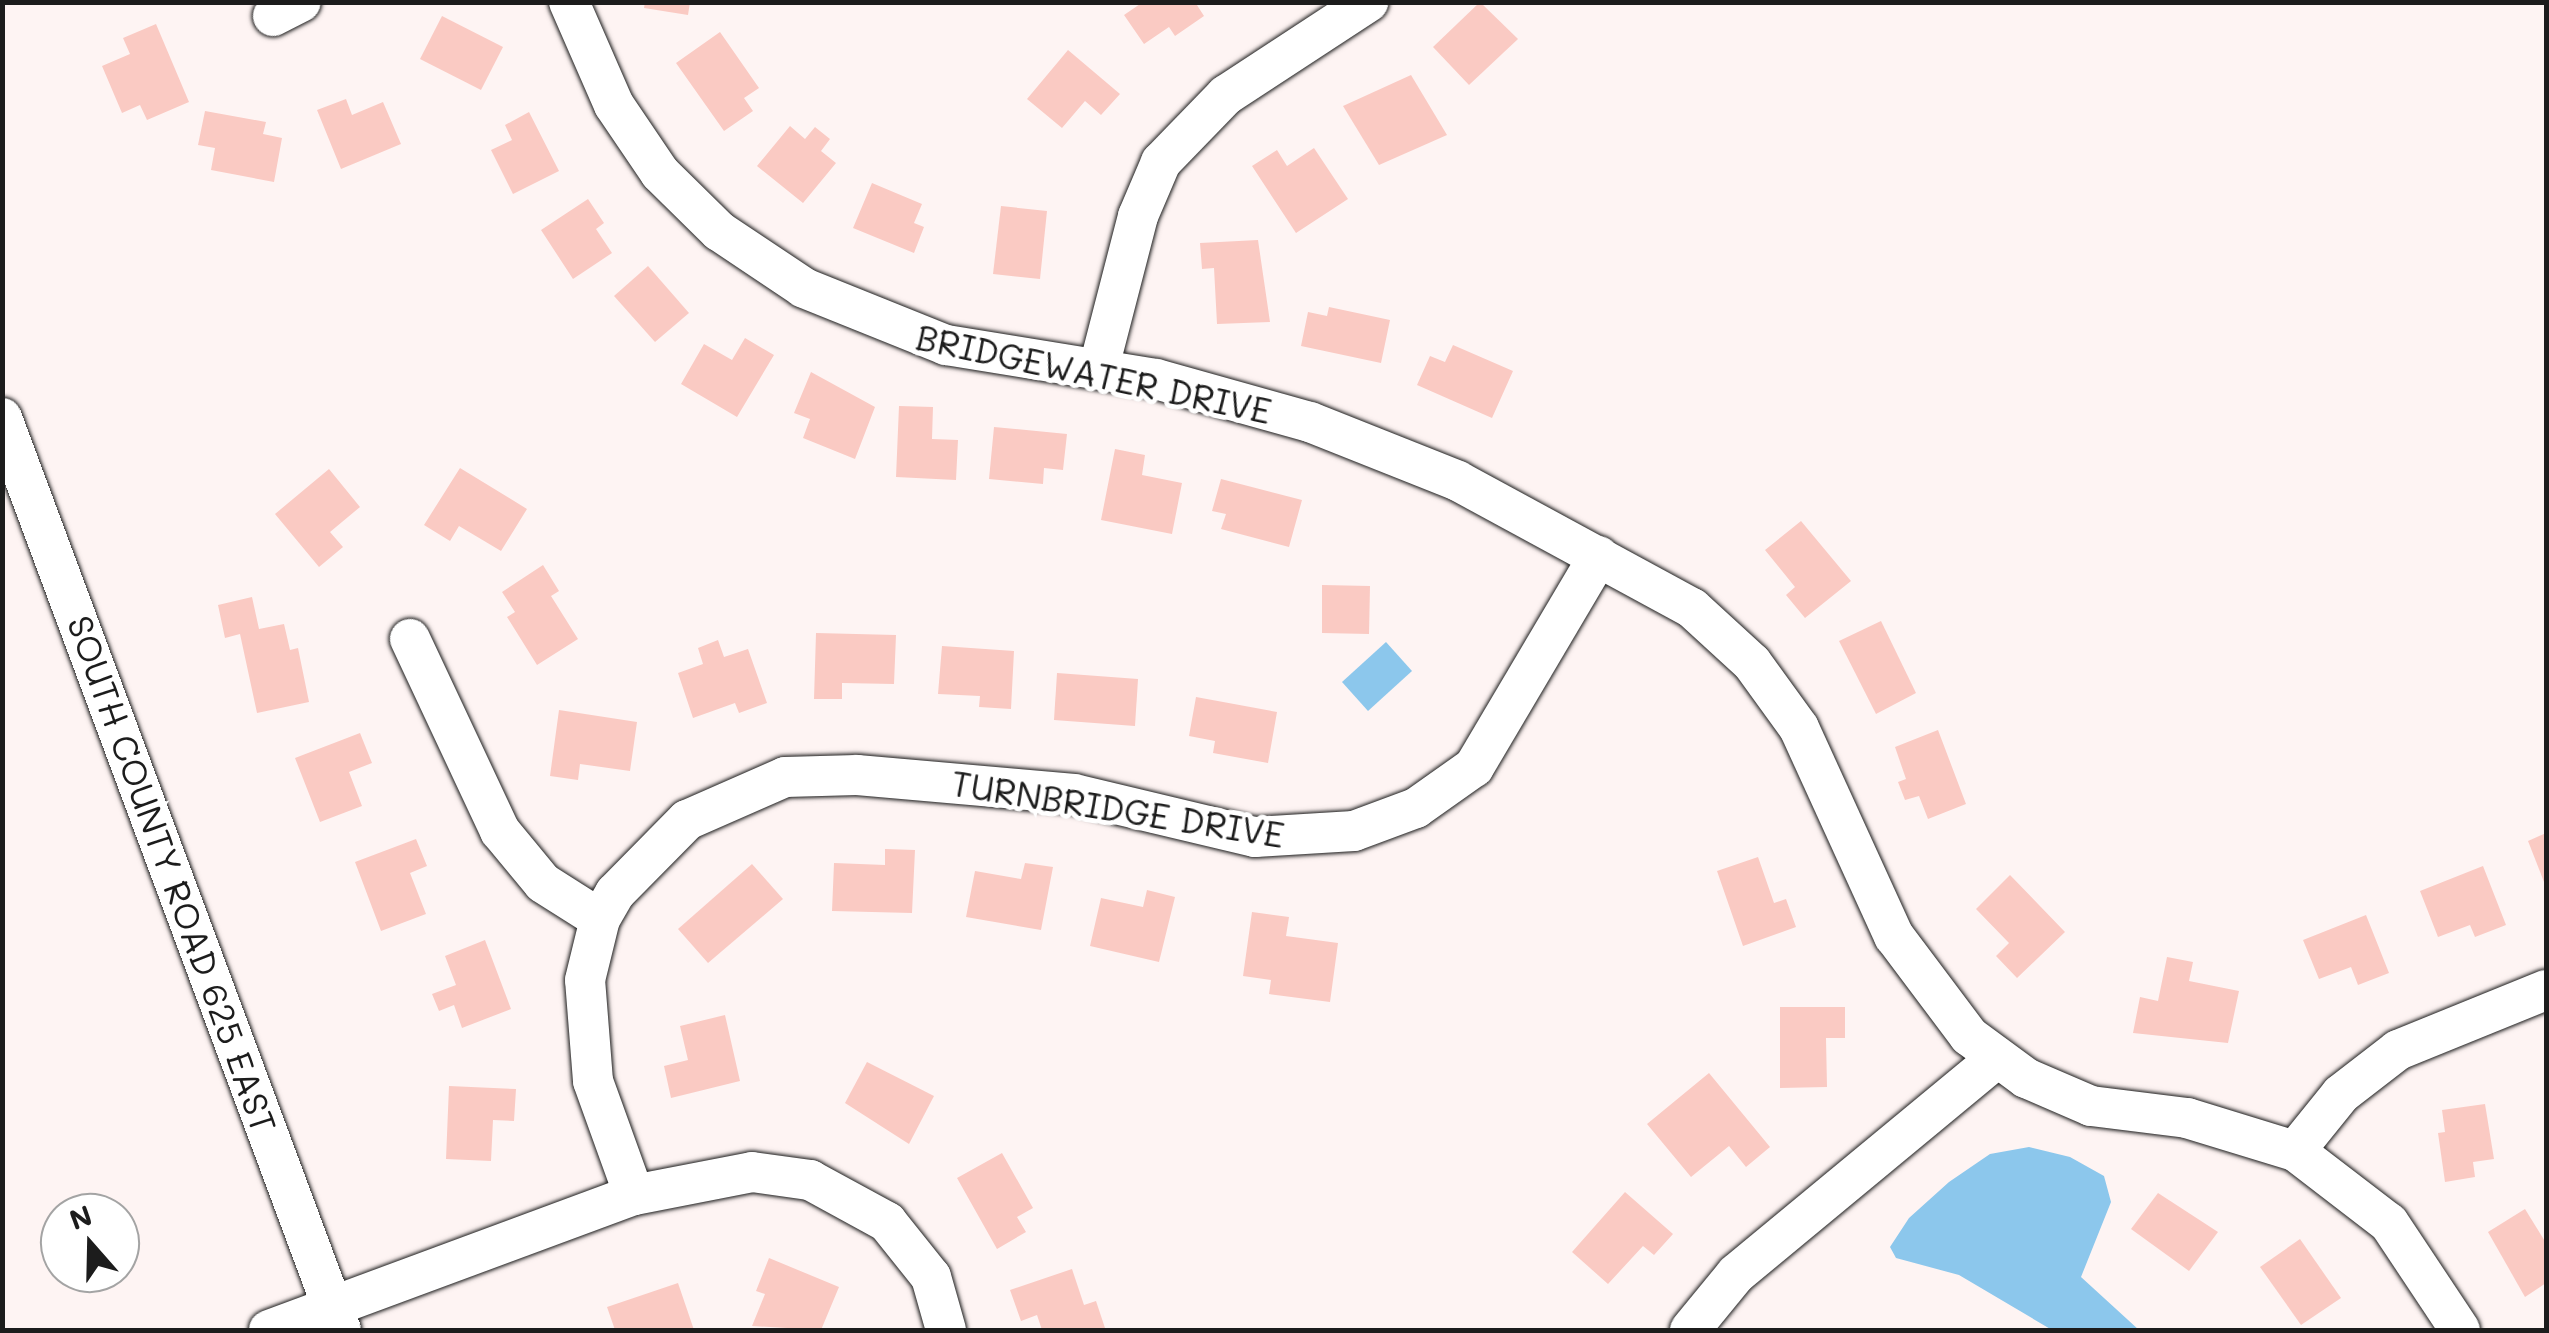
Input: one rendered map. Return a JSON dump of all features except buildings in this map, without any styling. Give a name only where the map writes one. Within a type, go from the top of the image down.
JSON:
[{"type":"street","name":"BRIDGEWATER DRIVE","points":[[569,2],[635,140],[688,203],[760,261],[850,311],[913,335],[996,357],[1099,367],[1233,398],[1385,450],[1599,556],[1692,608],[1777,694],[1894,936],[1944,1010],[1996,1059],[2091,1106],[2187,1118],[2296,1150],[2388,1222],[2460,1330]]},
{"type":"street","points":[[1099,367],[1138,216],[1161,162],[1226,95],[1368,2]]},
{"type":"street","name":"SOUTH COUNTY ROAD 625 EAST","points":[[2,418],[337,1319]]},
{"type":"street","name":"TURNBRIDGE DRIVE","points":[[634,1195],[586,1048],[585,980],[600,919],[636,866],[687,820],[785,777],[1002,783],[1272,838],[1322,838],[1386,822],[1474,767],[1599,556]]},
{"type":"street","points":[[410,639],[500,831],[543,882],[600,919]]},
{"type":"street","points":[[2296,1150],[2341,1094],[2398,1050],[2546,990]]},
{"type":"street","points":[[1690,1330],[1736,1274],[1996,1059]]},
{"type":"street","points":[[269,1330],[337,1319],[634,1195],[752,1172],[837,1190],[886,1222],[931,1277],[946,1330]]},
{"type":"water","points":[[1386,642],[1412,671],[1368,711],[1342,682]]},
{"type":"water","points":[[2029,1147],[2070,1157],[2104,1176],[2111,1202],[2081,1277],[2139,1330],[2052,1330],[1959,1275],[1896,1258],[1890,1247],[1909,1218],[1949,1182],[1990,1154]]}]
